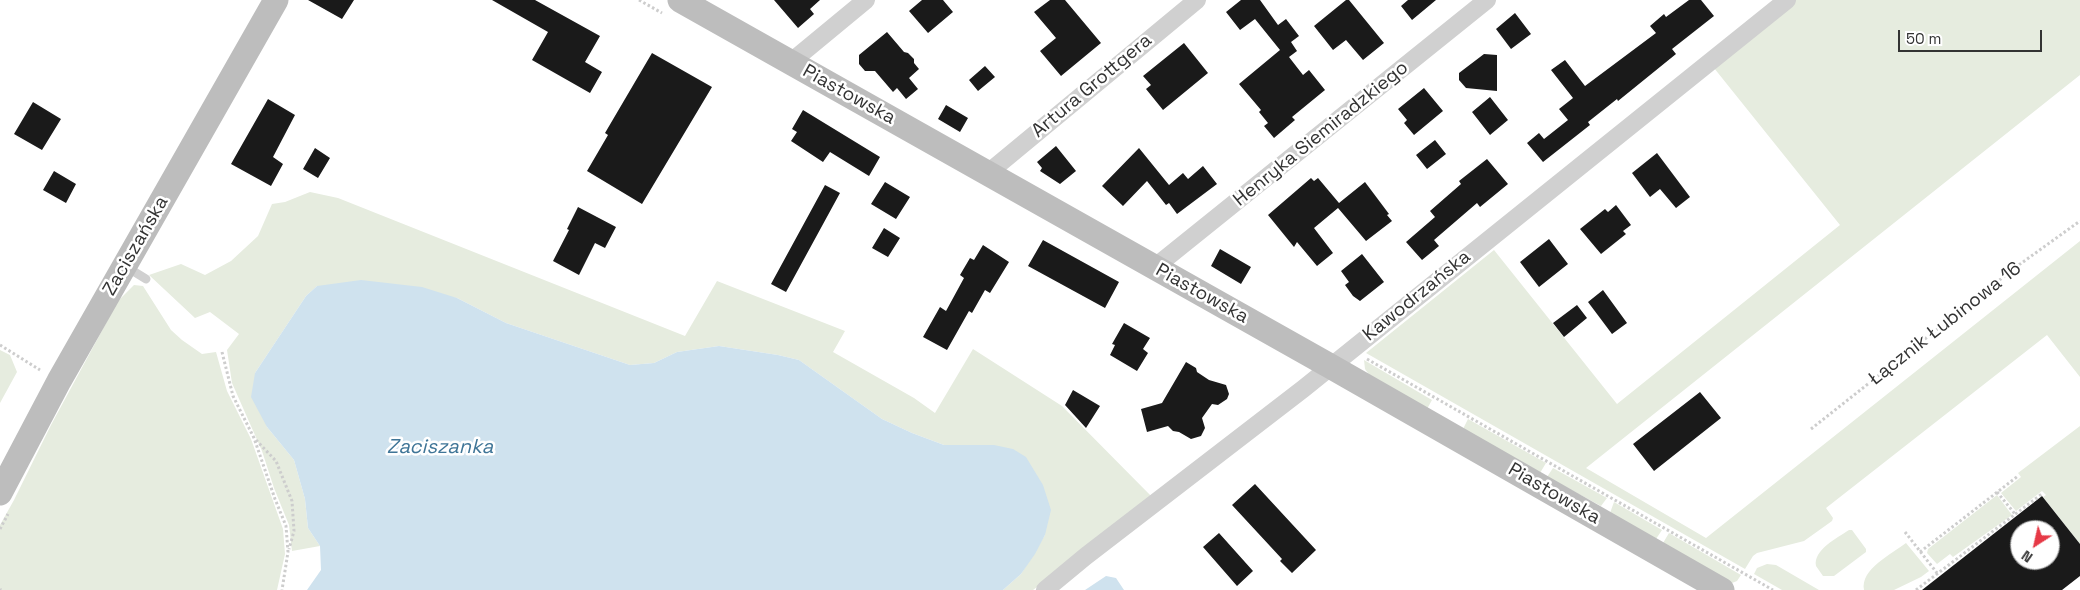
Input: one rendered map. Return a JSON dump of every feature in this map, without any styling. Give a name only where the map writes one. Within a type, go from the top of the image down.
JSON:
[{"type":"street","name":"Zaciszańska","points":[[0,493],[59,382],[276,0]]},
{"type":"street","name":"Piastowska","points":[[680,0],[1330,366],[1722,590]]},
{"type":"street","points":[[791,62],[866,0]]},
{"type":"street","name":"Artura Grottgera","points":[[988,173],[1197,0]]},
{"type":"street","name":"Henryka Siemiradzkiego","points":[[1155,267],[1487,0]]},
{"type":"street","name":"Kawodrzańska","points":[[1045,590],[1086,556],[1258,425],[1787,0]]},
{"type":"lane","points":[[124,266],[146,279]]},
{"type":"path","name":"Łącznik Łubinowa 16","points":[[1811,429],[2016,267],[2080,221]]},
{"type":"path","points":[[0,345],[59,382]]},
{"type":"path","points":[[1351,349],[1773,590]]},
{"type":"path","points":[[222,352],[233,396],[254,438],[286,526],[288,552]]},
{"type":"path","points":[[254,438],[276,461],[292,501],[294,531],[288,552],[282,590]]},
{"type":"path","points":[[1920,552],[2018,476]]},
{"type":"path","points":[[1997,492],[2015,514]]},
{"type":"path","points":[[1916,590],[2042,493]]},
{"type":"path","points":[[1904,532],[1937,573]]},
{"type":"shaded area","points":[[1796,0],[2080,0],[2080,75],[1586,468],[1706,538],[2080,241],[2080,377],[2047,335],[1826,508],[1833,518],[1832,521],[1804,541],[1757,553],[1745,569],[1366,353],[1494,250],[1617,404],[1840,225],[1714,68]]},
{"type":"shaded area","points":[[310,192],[338,198],[685,336],[717,281],[845,331],[833,352],[914,398],[935,413],[973,349],[1062,406],[1155,500],[1033,590],[1003,590],[1021,574],[1045,535],[994,445],[944,445],[912,433],[882,419],[799,360],[778,355],[719,346],[677,352],[654,363],[630,365],[506,323],[457,298],[317,286],[306,296],[255,373],[267,427],[294,460],[305,499],[308,528],[320,546],[292,551],[289,525],[262,451],[232,383],[227,350],[239,334],[210,312],[195,318],[149,275],[181,264],[205,275],[231,261],[258,236],[272,204],[285,202]]},
{"type":"shaded area","points":[[134,285],[143,286],[171,330],[182,340],[202,354],[216,352],[227,391],[251,439],[283,529],[285,554],[277,590],[0,590],[0,525],[118,301]]},
{"type":"shaded area","points":[[0,350],[10,355],[17,372],[0,403]]},
{"type":"shaded area","points":[[1364,360],[1432,400],[1427,409],[1370,376],[1365,369]]},
{"type":"shaded area","points":[[1468,419],[1546,463],[1540,473],[1463,429]]},
{"type":"shaded area","points":[[2080,426],[2080,544],[2043,497],[2046,495],[2042,491],[2016,511],[2001,493],[2021,477],[2018,473]]},
{"type":"shaded area","points":[[1553,468],[1607,498],[1601,506],[1547,477]]},
{"type":"shaded area","points":[[1997,495],[2012,515],[1953,557],[1950,554],[1937,564],[1927,553],[1928,549]]},
{"type":"shaded area","points":[[1614,502],[1662,530],[1656,539],[1610,513]]},
{"type":"shaded area","points":[[1849,530],[1852,530],[1866,549],[1866,552],[1834,576],[1823,576],[1816,566],[1818,555],[1827,545]]},
{"type":"shaded area","points":[[1669,533],[1741,575],[1737,581],[1732,583],[1663,543]]},
{"type":"shaded area","points":[[1906,543],[1929,571],[1894,590],[1864,590],[1864,582],[1872,569]]},
{"type":"shaded area","points":[[1767,564],[1776,565],[1819,590],[1782,590],[1754,574],[1757,568]]},
{"type":"water","name":"Zaciszanka","points":[[361,280],[422,287],[457,298],[506,323],[630,365],[654,363],[677,352],[719,346],[799,360],[882,419],[912,433],[944,445],[994,445],[1013,449],[1026,457],[1043,485],[1051,510],[1045,535],[1021,574],[1003,590],[307,590],[321,570],[320,546],[308,528],[305,499],[294,460],[267,427],[251,397],[255,373],[306,296],[317,286]]},
{"type":"water","points":[[1106,576],[1116,578],[1124,590],[1085,590]]},
{"type":"building","points":[[308,0],[354,0],[342,19]]},
{"type":"building","points":[[492,0],[535,0],[600,36],[585,62],[602,72],[590,93],[532,60],[548,32]]},
{"type":"building","points":[[774,0],[820,0],[810,9],[814,14],[798,28]]},
{"type":"building","points":[[922,0],[943,0],[953,12],[928,33],[909,11]]},
{"type":"building","points":[[1050,0],[1065,0],[1101,43],[1061,76],[1040,51],[1056,38],[1034,12]]},
{"type":"building","points":[[1241,0],[1260,0],[1278,25],[1286,19],[1299,36],[1291,42],[1297,51],[1289,57],[1303,75],[1309,70],[1325,90],[1292,117],[1295,120],[1274,138],[1264,126],[1268,123],[1259,112],[1261,110],[1239,84],[1280,50],[1255,19],[1240,30],[1226,12]]},
{"type":"building","points":[[1346,0],[1349,0],[1384,43],[1363,60],[1346,40],[1333,50],[1314,26]]},
{"type":"building","points":[[1408,0],[1436,0],[1412,20],[1401,6]]},
{"type":"building","points":[[1689,0],[1701,0],[1714,16],[1672,49],[1676,54],[1618,101],[1617,99],[1588,122],[1590,125],[1543,162],[1527,143],[1539,133],[1544,139],[1568,120],[1559,109],[1573,98],[1551,70],[1565,60],[1585,86],[1656,33],[1650,26],[1664,14],[1666,17]]},
{"type":"building","points":[[1515,13],[1531,34],[1511,49],[1496,29]]},
{"type":"building","points":[[887,32],[904,52],[914,59],[914,63],[919,69],[909,78],[918,89],[906,99],[897,88],[893,92],[875,71],[865,71],[859,64],[859,55]]},
{"type":"building","points":[[1184,43],[1208,73],[1163,110],[1146,89],[1151,85],[1143,76]]},
{"type":"building","points":[[652,53],[712,87],[642,204],[587,171],[608,135],[605,133]]},
{"type":"building","points":[[1484,54],[1497,55],[1497,91],[1466,88],[1459,80],[1459,73]]},
{"type":"building","points":[[985,66],[995,77],[978,91],[969,80]]},
{"type":"building","points":[[1424,88],[1443,111],[1414,135],[1404,123],[1407,120],[1398,109]]},
{"type":"building","points":[[1490,97],[1508,120],[1490,135],[1472,112]]},
{"type":"building","points":[[268,99],[295,115],[273,157],[283,164],[271,186],[231,164]]},
{"type":"building","points":[[33,102],[61,119],[42,150],[14,134]]},
{"type":"building","points":[[946,105],[968,118],[960,132],[938,119]]},
{"type":"building","points":[[803,110],[880,157],[869,176],[830,152],[823,162],[791,141],[797,132],[792,129]]},
{"type":"building","points":[[1435,140],[1446,154],[1427,169],[1416,155]]},
{"type":"building","points":[[1056,146],[1076,171],[1060,184],[1040,171],[1042,168],[1037,162]]},
{"type":"building","points":[[315,148],[330,158],[318,178],[303,169]]},
{"type":"building","points":[[1139,148],[1169,185],[1183,173],[1188,179],[1203,166],[1217,184],[1177,214],[1169,203],[1166,205],[1147,181],[1123,206],[1102,186]]},
{"type":"building","points":[[1657,153],[1690,197],[1676,208],[1660,189],[1650,197],[1632,173]]},
{"type":"building","points":[[1487,159],[1508,184],[1480,207],[1477,203],[1434,240],[1439,246],[1422,260],[1406,242],[1435,217],[1430,211],[1461,184],[1459,181]]},
{"type":"building","points":[[54,171],[76,184],[66,203],[43,190]]},
{"type":"building","points":[[1311,178],[1314,181],[1318,178],[1339,203],[1365,182],[1389,214],[1387,215],[1392,221],[1366,241],[1338,208],[1314,228],[1333,253],[1317,266],[1297,242],[1294,247],[1268,215]]},
{"type":"building","points":[[885,182],[910,197],[896,219],[871,204]]},
{"type":"building","points":[[825,185],[840,193],[786,292],[771,284]]},
{"type":"building","points":[[1616,205],[1631,225],[1623,231],[1626,234],[1601,254],[1580,229],[1605,209],[1608,212]]},
{"type":"building","points":[[578,207],[616,227],[605,248],[595,243],[579,275],[553,261]]},
{"type":"building","points":[[884,228],[900,238],[888,257],[872,248]]},
{"type":"building","points":[[1549,239],[1568,264],[1539,287],[1520,262]]},
{"type":"building","points":[[1043,240],[1119,282],[1105,308],[1028,266]]},
{"type":"building","points":[[983,245],[1009,262],[990,293],[985,290],[972,313],[969,311],[947,350],[923,337],[940,307],[946,311],[964,278],[960,275],[970,258],[974,260]]},
{"type":"building","points":[[1220,249],[1251,267],[1241,284],[1211,266]]},
{"type":"building","points":[[1362,254],[1384,282],[1360,301],[1353,296],[1345,285],[1349,282],[1341,271]]},
{"type":"building","points":[[1603,290],[1627,323],[1612,334],[1588,302]]},
{"type":"building","points":[[1577,305],[1587,318],[1564,337],[1553,323]]},
{"type":"building","points":[[1124,323],[1150,338],[1143,349],[1148,353],[1137,371],[1110,355],[1115,345],[1112,344]]},
{"type":"building","points":[[1186,362],[1209,380],[1226,385],[1229,394],[1227,399],[1218,405],[1212,404],[1202,418],[1205,428],[1201,436],[1191,439],[1179,432],[1173,431],[1168,426],[1147,432],[1141,409],[1162,403]]},
{"type":"building","points":[[1073,390],[1100,406],[1086,428],[1065,405]]},
{"type":"building","points":[[1700,392],[1721,418],[1654,471],[1633,444]]},
{"type":"building","points":[[1255,484],[1316,550],[1292,573],[1280,561],[1282,559],[1232,505]]},
{"type":"building","points":[[2042,496],[2080,544],[2080,576],[2062,590],[1922,590],[2010,521],[2010,570],[2060,570],[2060,520],[2011,520]]},
{"type":"building","points":[[1219,533],[1253,571],[1237,586],[1203,547]]}]
